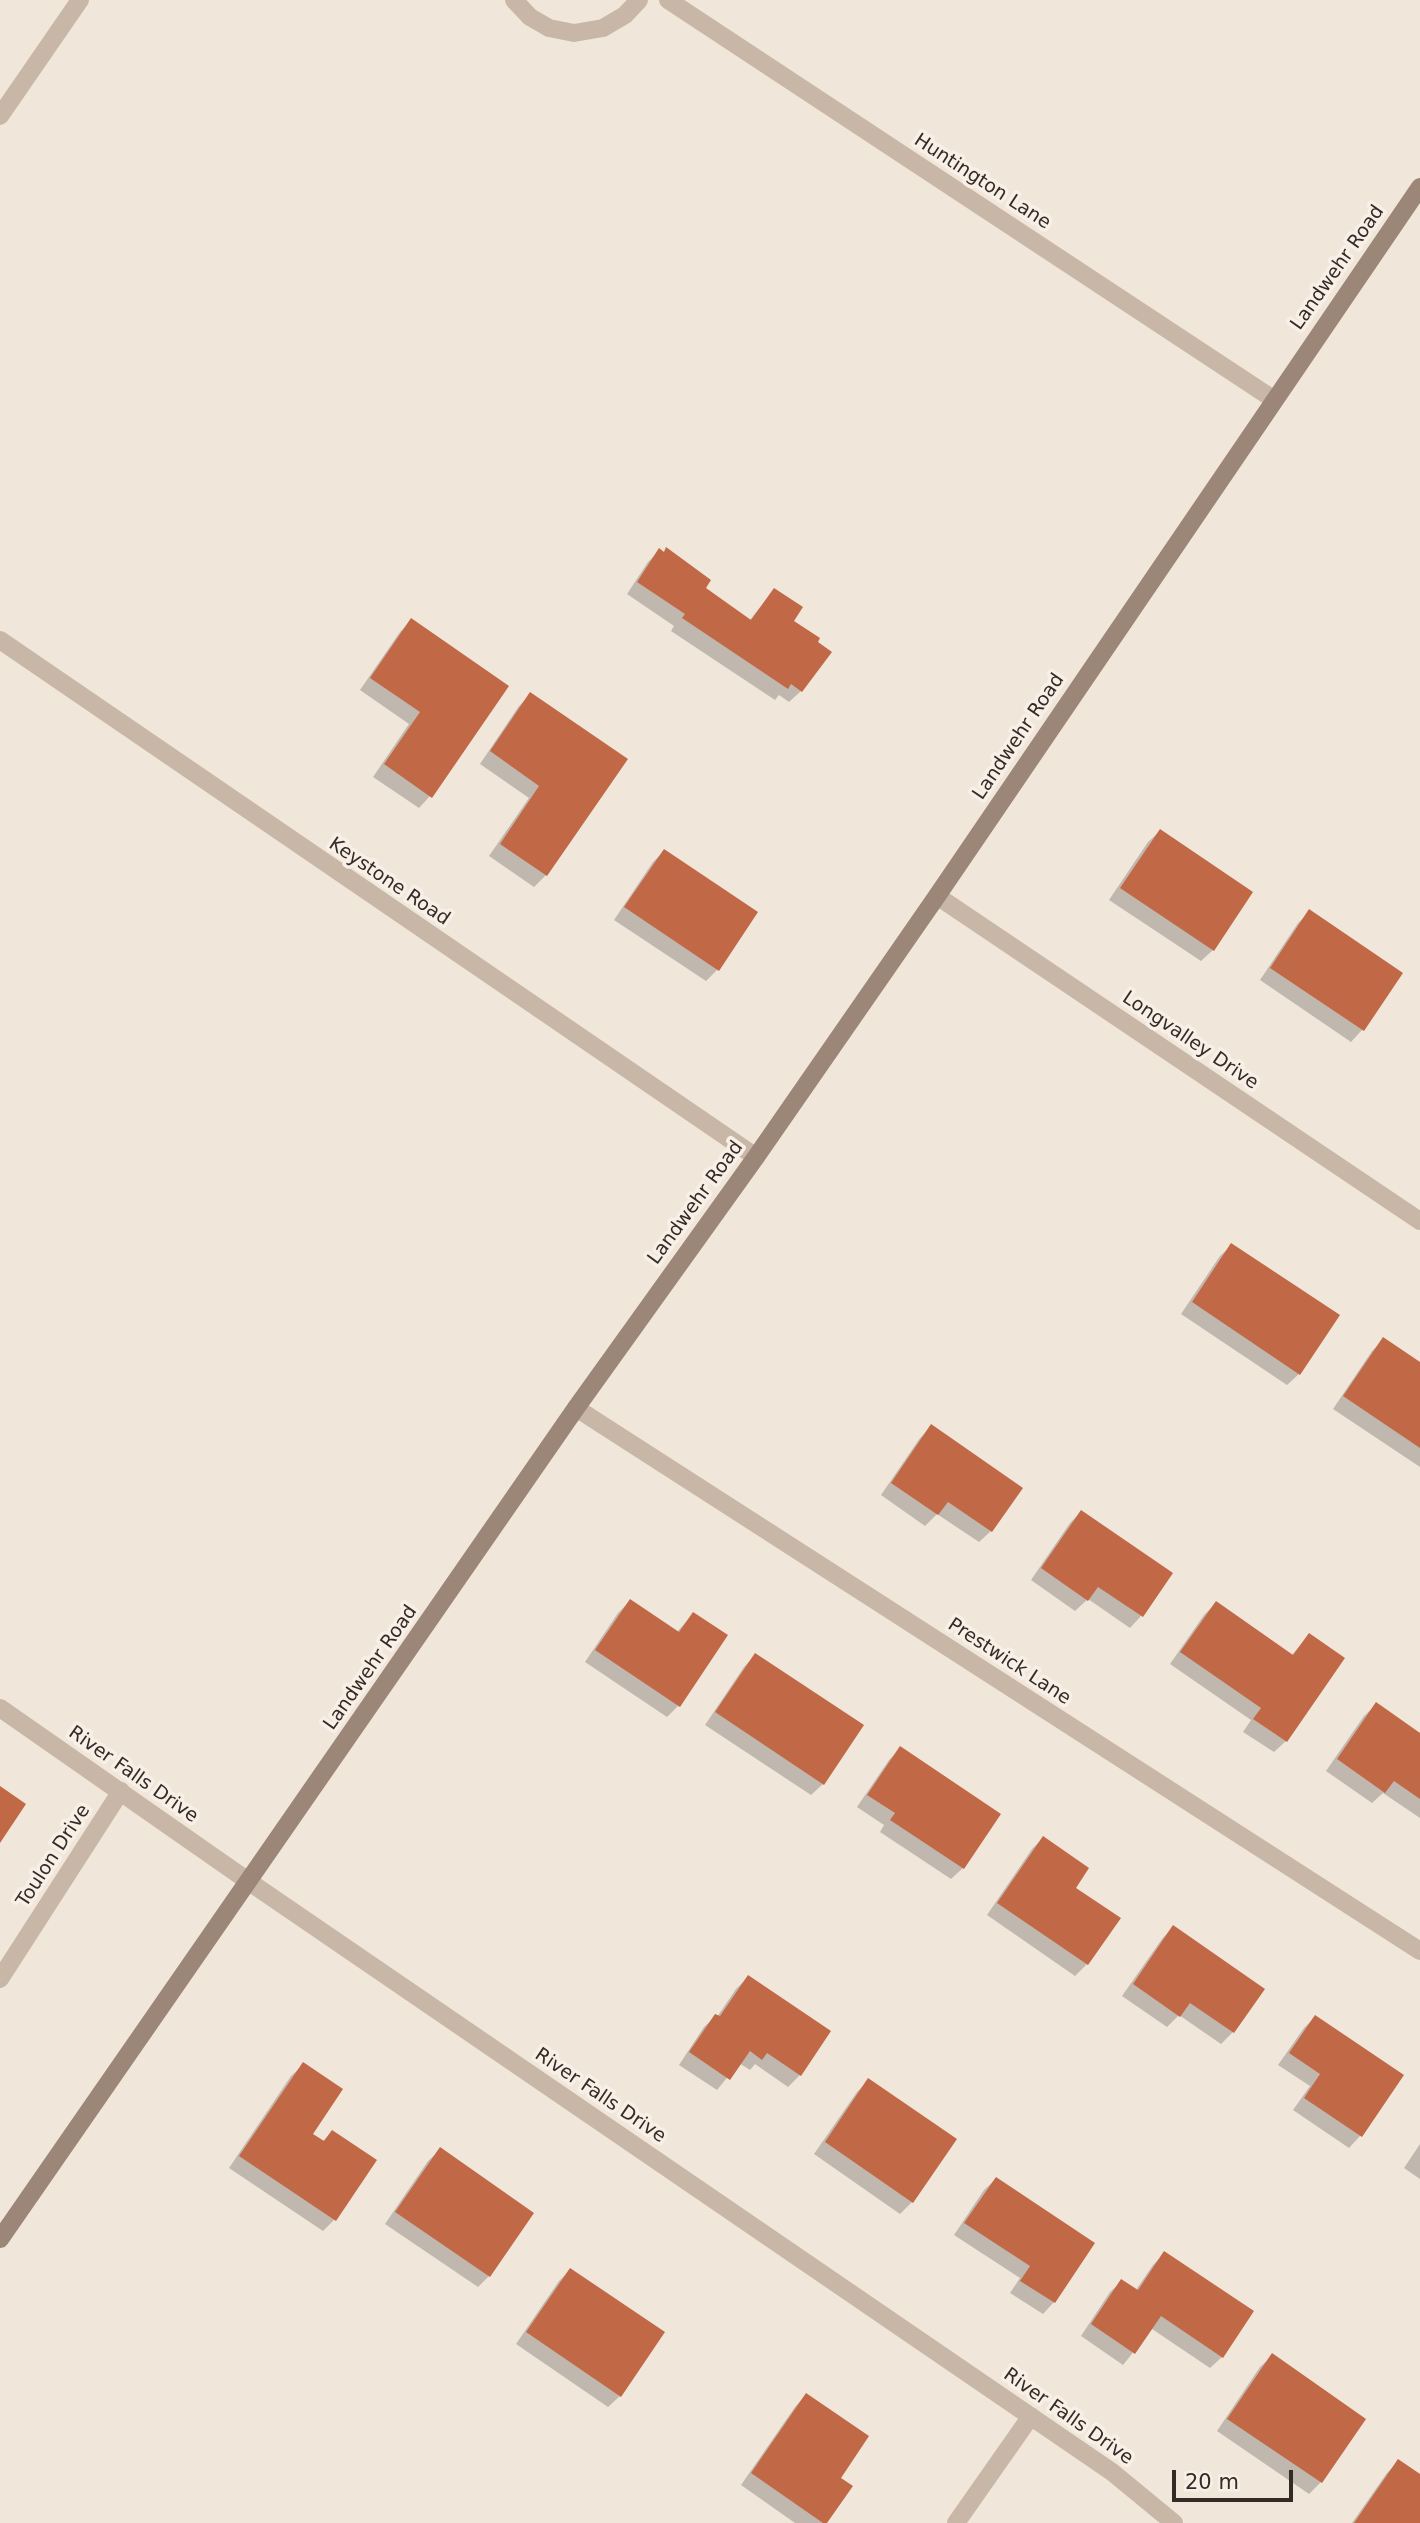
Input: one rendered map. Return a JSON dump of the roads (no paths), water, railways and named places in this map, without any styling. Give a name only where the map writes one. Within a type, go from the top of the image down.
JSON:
[{"type":"main road","name":"Landwehr Road","points":[[0,2239],[576,1408],[756,1157],[937,896],[1273,399],[1420,187]]},
{"type":"street","points":[[0,116],[80,0]]},
{"type":"street","points":[[514,0],[530,18],[549,28],[574,33],[603,28],[625,15],[639,0]]},
{"type":"street","name":"Huntington Lane","points":[[668,0],[1273,399]]},
{"type":"street","name":"Keystone Road","points":[[0,640],[756,1157]]},
{"type":"street","name":"Longvalley Drive","points":[[937,896],[1420,1221]]},
{"type":"street","name":"Prestwick Lane","points":[[576,1408],[1420,1951]]},
{"type":"street","name":"River Falls Drive","points":[[0,1708],[248,1881],[1112,2472],[1174,2523]]},
{"type":"street","name":"Toulon Drive","points":[[0,1979],[121,1791]]},
{"type":"street","points":[[956,2523],[1031,2416]]}]
